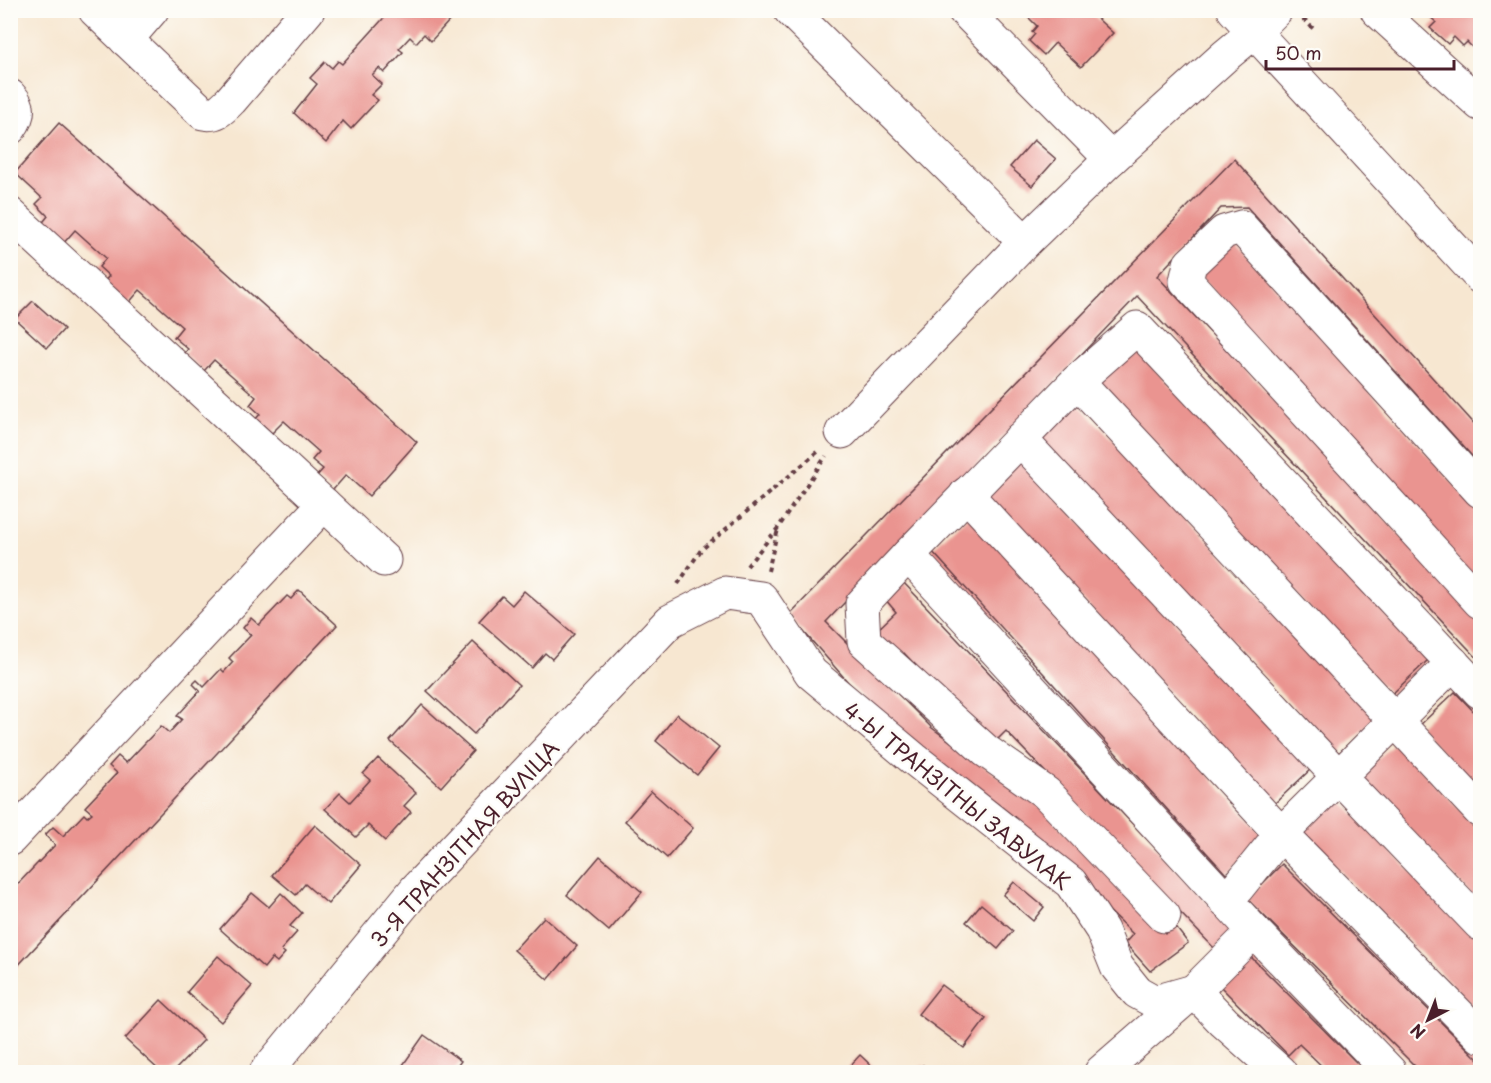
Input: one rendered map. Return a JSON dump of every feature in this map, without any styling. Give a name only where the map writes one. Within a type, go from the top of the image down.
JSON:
[{"type":"street","points":[[95,10],[203,113],[212,115],[220,111],[231,100],[308,10]]},
{"type":"street","points":[[126,40],[152,10]]},
{"type":"street","points":[[790,10],[1024,242]]},
{"type":"street","points":[[964,10],[1111,159]]},
{"type":"street","points":[[1377,10],[1480,104]]},
{"type":"street","points":[[842,432],[1024,242],[1111,159],[1225,56],[1255,18],[1480,277]]},
{"type":"street","points":[[10,96],[16,102],[18,112],[10,128]]},
{"type":"street","points":[[13,221],[384,560]]},
{"type":"street","points":[[1480,491],[1241,227],[1224,232],[1190,264],[1185,281],[1480,602]]},
{"type":"street","points":[[1164,916],[1046,793],[986,751],[864,641],[862,604],[1077,381],[1137,328],[1480,692]]},
{"type":"street","points":[[1077,381],[1480,811]]},
{"type":"street","points":[[1020,439],[1480,924]]},
{"type":"street","points":[[966,494],[1281,834],[1480,1036]]},
{"type":"street","points":[[10,839],[324,504]]},
{"type":"street","points":[[908,555],[1226,902],[1390,1072]]},
{"type":"street","points":[[669,621],[724,594],[761,598]]},
{"type":"street","name":"4-Ы ТРАНЗІТНЫ ЗАВУЛАК","points":[[761,598],[811,673],[914,759],[1071,883],[1102,930],[1117,967],[1137,992],[1155,1002],[1194,991]]},
{"type":"street","name":"3-Я ТРАНЗІТНАЯ ВУЛІЦА","points":[[266,1072],[416,889],[669,621]]},
{"type":"street","points":[[1226,902],[1281,834],[1453,663]]},
{"type":"street","points":[[1101,1072],[1194,991],[1254,932]]},
{"type":"street","points":[[1194,991],[1224,1022],[1280,1072]]},
{"type":"path","points":[[724,594],[778,528],[842,432]]},
{"type":"path","points":[[669,621],[679,582],[701,550],[842,432]]},
{"type":"path","points":[[761,598],[778,528]]},
{"type":"building","points":[[391,10],[448,10],[444,15],[450,20],[431,41],[424,34],[416,43],[410,37],[399,49],[403,52],[384,73],[379,68],[372,75],[382,84],[371,95],[378,100],[351,129],[343,121],[326,143],[294,113],[317,84],[310,78],[325,62],[332,68],[338,61],[342,64]]},
{"type":"building","points":[[1021,10],[1088,10],[1113,33],[1081,67],[1055,43],[1044,55],[1029,41],[1035,34],[1032,32],[1037,26]]},
{"type":"building","points":[[1432,10],[1480,10],[1480,47],[1478,45],[1474,49],[1467,42],[1463,46],[1454,37],[1448,44],[1430,28],[1436,22],[1429,16]]},
{"type":"building","points":[[59,123],[417,442],[369,496],[346,475],[332,491],[316,477],[323,469],[312,460],[319,452],[284,421],[272,433],[256,419],[260,414],[250,405],[256,397],[214,360],[204,371],[184,354],[188,349],[174,337],[182,327],[140,290],[127,305],[103,283],[109,276],[99,267],[106,258],[75,230],[62,245],[40,226],[48,216],[36,204],[42,198],[15,173]]},
{"type":"building","points":[[1034,140],[1056,159],[1032,186],[1010,167]]},
{"type":"building","points":[[1234,159],[1480,430],[1480,465],[1247,207],[1221,208],[1157,276],[1480,620],[1480,661],[1137,296],[826,622],[932,728],[1042,808],[1165,934],[1174,925],[1188,943],[1150,971],[1125,943],[1133,934],[1018,822],[915,748],[848,682],[789,615]]},
{"type":"building","points":[[1235,243],[1480,513],[1480,585],[1199,276]]},
{"type":"building","points":[[33,301],[64,329],[47,348],[15,319]]},
{"type":"building","points":[[1132,345],[1428,660],[1391,695],[1095,380]]},
{"type":"building","points":[[1076,402],[1376,717],[1339,753],[1038,438]]},
{"type":"building","points":[[1020,458],[1312,768],[1274,804],[983,494]]},
{"type":"building","points":[[970,514],[1266,838],[1226,874],[931,550]]},
{"type":"building","points":[[903,582],[1234,931],[1215,949],[1006,731],[992,745],[904,653],[897,659],[873,634],[896,612],[885,599]]},
{"type":"building","points":[[299,590],[337,625],[10,974],[10,885],[14,888],[55,845],[45,835],[53,827],[63,836],[84,814],[87,817],[92,813],[85,807],[117,773],[109,766],[118,756],[126,763],[161,726],[169,733],[182,719],[177,716],[200,691],[193,684],[197,680],[204,687],[221,669],[224,672],[233,662],[229,658],[251,635],[243,628],[251,618],[259,625],[287,596],[291,599]]},
{"type":"building","points":[[524,591],[574,634],[552,659],[545,653],[532,668],[479,621],[502,596],[512,605]]},
{"type":"building","points":[[473,642],[519,685],[474,734],[427,691]]},
{"type":"building","points":[[1455,692],[1480,718],[1480,792],[1418,727]]},
{"type":"building","points":[[422,705],[473,751],[441,787],[390,741]]},
{"type":"building","points":[[677,714],[719,748],[697,775],[656,741]]},
{"type":"building","points":[[1396,742],[1480,831],[1480,904],[1359,777]]},
{"type":"building","points":[[378,758],[416,793],[404,806],[411,812],[385,841],[368,825],[356,837],[325,809],[340,793],[350,802],[370,780],[363,774]]},
{"type":"building","points":[[651,791],[693,828],[667,858],[625,821]]},
{"type":"building","points":[[1337,797],[1480,941],[1480,1013],[1302,832]]},
{"type":"building","points":[[315,825],[361,865],[328,904],[305,884],[296,895],[272,875]]},
{"type":"building","points":[[600,856],[642,892],[609,931],[567,895]]},
{"type":"building","points":[[1282,864],[1480,1061],[1480,1072],[1421,1072],[1247,899]]},
{"type":"building","points":[[1014,882],[1044,907],[1033,921],[1003,895]]},
{"type":"building","points":[[252,893],[269,907],[281,893],[302,913],[290,926],[297,932],[281,950],[285,953],[277,962],[272,958],[264,968],[220,929]]},
{"type":"building","points":[[981,904],[1013,931],[998,949],[966,922]]},
{"type":"building","points":[[544,917],[577,946],[548,980],[514,950]]},
{"type":"building","points":[[218,956],[252,986],[221,1022],[187,992]]},
{"type":"building","points":[[1251,957],[1366,1072],[1328,1072],[1299,1044],[1288,1055],[1221,987]]},
{"type":"building","points":[[941,985],[986,1019],[964,1048],[918,1014]]},
{"type":"building","points":[[161,1000],[204,1040],[173,1072],[161,1072],[125,1039]]},
{"type":"building","points":[[424,1035],[461,1061],[453,1072],[398,1072]]},
{"type":"building","points":[[860,1055],[878,1072],[844,1072]]},
{"type":"building","points":[[923,1065],[932,1072],[916,1072]]}]
